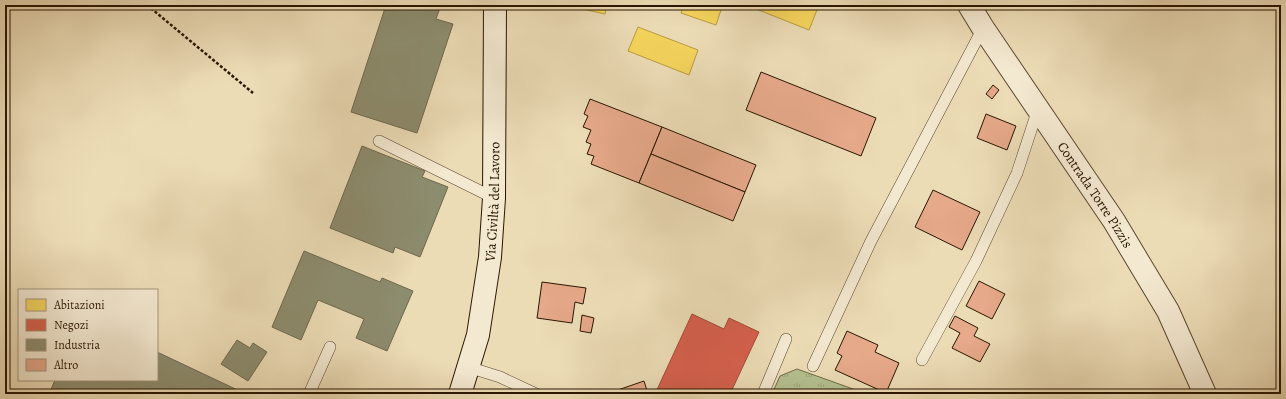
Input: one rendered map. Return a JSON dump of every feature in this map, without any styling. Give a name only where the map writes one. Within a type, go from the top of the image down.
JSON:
[{"type":"street","name":"Via Civiltà del Lavoro","points":[[460,394],[478,335],[490,257],[494,198],[496,5]]},
{"type":"street","name":"Contrada Torre Pizzis","points":[[969,5],[983,28],[1114,220],[1168,312],[1206,394]]},
{"type":"lane","points":[[813,366],[871,241],[983,28]]},
{"type":"lane","points":[[922,360],[976,261],[1017,173],[1038,108]]},
{"type":"lane","points":[[379,142],[494,198]]},
{"type":"lane","points":[[763,394],[786,339]]},
{"type":"lane","points":[[309,394],[330,347]]},
{"type":"lane","points":[[468,367],[500,377],[536,394]]},
{"type":"path","points":[[147,5],[253,93]]},
{"type":"green space","points":[[797,369],[867,394],[772,394],[780,376]]},
{"type":"building: Abitazioni","points":[[579,5],[607,5],[605,14],[578,8]]},
{"type":"building: Abitazioni","points":[[684,5],[715,5],[722,7],[716,25],[681,13]]},
{"type":"building: Abitazioni","points":[[751,5],[819,5],[809,30],[751,7]]},
{"type":"building: Abitazioni","points":[[638,27],[698,50],[689,75],[628,51]]},
{"type":"building: Negozi","points":[[692,314],[724,329],[729,318],[759,332],[730,394],[655,394]]},
{"type":"building: Industria","points":[[386,5],[395,5],[404,8],[405,5],[441,5],[436,19],[453,24],[417,133],[351,112]]},
{"type":"building: Industria","points":[[362,146],[425,171],[422,177],[448,187],[420,257],[395,247],[393,253],[330,228]]},
{"type":"building: Industria","points":[[304,251],[380,282],[382,278],[413,291],[387,351],[356,338],[364,319],[318,300],[301,340],[272,327]]},
{"type":"building: Industria","points":[[237,340],[250,348],[253,343],[267,352],[248,381],[221,364]]},
{"type":"building: Industria","points":[[158,352],[246,394],[49,394],[55,381],[158,381]]},
{"type":"building: Altro","points":[[761,72],[876,118],[861,156],[746,110]]},
{"type":"building: Altro","points":[[993,85],[999,90],[992,99],[986,94]]},
{"type":"building: Altro","points":[[590,99],[662,127],[639,183],[591,164],[594,156],[587,154],[591,144],[586,142],[591,130],[583,127],[588,116],[584,114]]},
{"type":"building: Altro","points":[[986,114],[1016,126],[1007,150],[977,138]]},
{"type":"building: Altro","points":[[662,127],[756,165],[745,192],[651,154]]},
{"type":"building: Altro","points":[[651,154],[745,192],[733,221],[639,183]]},
{"type":"building: Altro","points":[[933,190],[980,212],[962,250],[915,227]]},
{"type":"building: Altro","points":[[1281,252],[1281,272],[1277,265]]},
{"type":"building: Altro","points":[[979,281],[1005,294],[992,319],[966,306]]},
{"type":"building: Altro","points":[[542,282],[586,288],[583,304],[575,302],[572,323],[537,318]]},
{"type":"building: Altro","points":[[582,315],[594,318],[591,333],[580,331]]},
{"type":"building: Altro","points":[[955,316],[978,328],[974,336],[990,344],[980,362],[952,348],[960,333],[949,327]]},
{"type":"building: Altro","points":[[847,331],[878,345],[875,352],[899,363],[886,393],[835,370],[842,356],[837,353]]},
{"type":"building: Altro","points":[[644,381],[648,394],[612,394],[612,392]]}]
